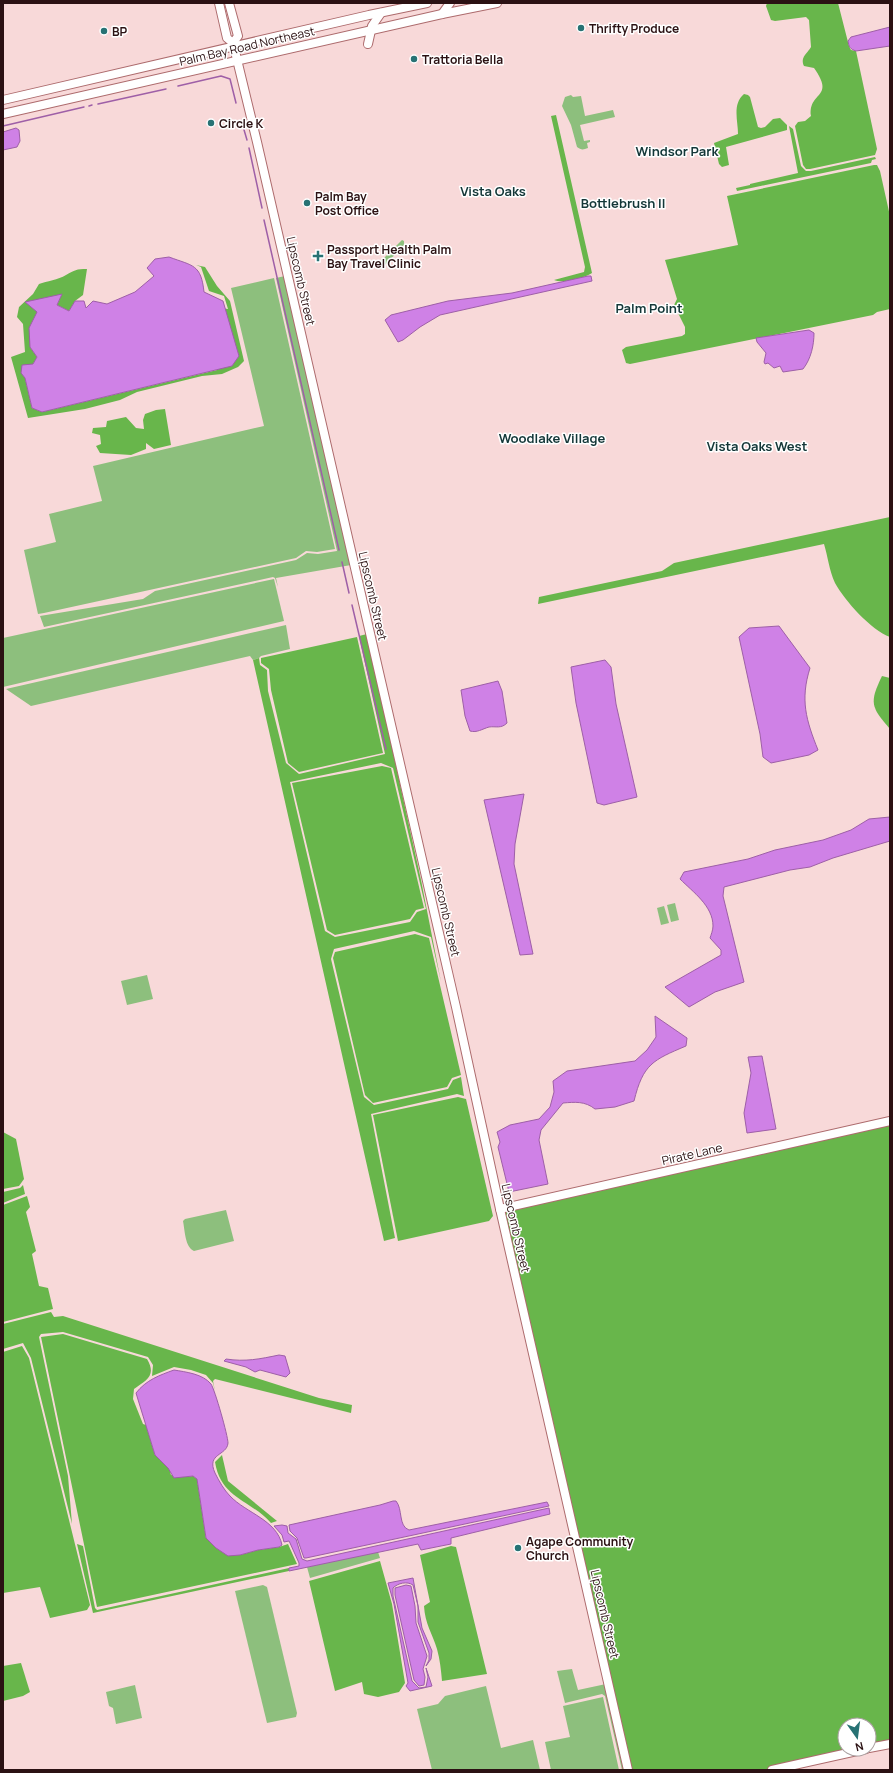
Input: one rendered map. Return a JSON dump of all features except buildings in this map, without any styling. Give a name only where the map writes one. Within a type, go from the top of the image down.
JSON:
[{"type":"street","points":[[219,3],[227,38],[234,44],[238,36],[229,3]]},
{"type":"street","name":"Palm Bay Road Northeast","points":[[3,100],[234,44],[427,3]]},
{"type":"street","points":[[442,14],[450,3]]},
{"type":"street","points":[[467,9],[478,3]]},
{"type":"street","name":"Palm Bay Road Northeast","points":[[3,114],[237,60],[497,3]]},
{"type":"street","points":[[368,44],[374,22],[381,12]]},
{"type":"street","name":"Lipscomb Street","points":[[234,44],[456,1007],[500,1209],[628,1770]]},
{"type":"street","name":"Pirate Lane","points":[[500,1209],[890,1121]]},
{"type":"street","points":[[877,1746],[890,1744]]},
{"type":"street","points":[[772,1770],[837,1755]]},
{"type":"green space","points":[[767,3],[838,3],[849,46],[851,50],[856,51],[877,149],[875,155],[810,169],[806,169],[803,165],[795,126],[798,122],[805,121],[811,116],[813,102],[822,90],[820,78],[814,68],[804,66],[803,63],[804,56],[811,47],[809,20],[806,17],[775,21],[771,20],[766,6]]},
{"type":"green space","points":[[744,94],[750,97],[758,127],[765,127],[773,119],[780,118],[787,125],[787,130],[726,147],[729,165],[722,167],[719,164],[714,143],[738,134],[737,108],[740,98]]},
{"type":"green space","points":[[571,95],[573,97],[581,96],[585,116],[613,110],[615,117],[580,125],[584,141],[590,140],[590,142],[587,143],[588,148],[585,149],[577,147],[571,125],[562,106],[565,97]]},
{"type":"green space","points":[[556,115],[592,273],[584,277],[568,281],[554,280],[584,272],[585,267],[551,116]]},
{"type":"green space","points":[[789,126],[793,129],[801,166],[806,171],[875,157],[876,159],[872,160],[871,163],[737,191],[736,188],[798,173]]},
{"type":"green space","points":[[877,165],[880,171],[890,216],[890,309],[877,312],[873,315],[630,364],[626,363],[622,350],[626,347],[682,336],[685,334],[685,327],[674,305],[677,299],[665,260],[738,245],[727,196]]},
{"type":"green space","points":[[402,240],[404,241],[404,245],[382,268],[378,269],[376,266]]},
{"type":"green space","points":[[196,265],[205,267],[217,286],[230,301],[244,361],[238,367],[222,374],[202,376],[137,392],[120,400],[85,409],[28,418],[11,357],[25,352],[23,324],[17,317],[19,307],[33,294],[39,284],[60,278],[74,271],[87,269],[83,295],[75,301],[69,311],[57,305],[62,294],[37,312],[30,347],[37,357],[25,378],[32,408],[42,412],[217,370],[214,307],[228,309],[224,296],[209,291],[201,267]]},
{"type":"green space","points":[[285,276],[351,565],[276,578],[278,587],[275,578],[273,577],[44,627],[40,616],[143,599],[155,591],[296,560],[307,553],[318,554],[337,551],[276,278]]},
{"type":"green space","points":[[274,278],[335,549],[317,552],[306,551],[296,558],[38,614],[24,550],[56,542],[49,514],[102,501],[93,466],[264,426],[231,288]]},
{"type":"green space","points":[[165,409],[171,445],[154,449],[146,443],[146,449],[131,455],[100,453],[96,446],[101,444],[100,435],[92,433],[93,428],[106,427],[107,421],[126,417],[136,428],[144,429],[143,420],[145,414],[156,410]]},
{"type":"green space","points":[[890,517],[890,637],[867,622],[839,590],[831,573],[824,544],[538,604],[539,597],[662,571],[674,563]]},
{"type":"green space","points":[[274,579],[284,621],[3,687],[3,638]]},
{"type":"green space","points":[[286,625],[290,649],[261,656],[253,660],[250,656],[31,706],[6,689]]},
{"type":"green space","points":[[367,634],[421,880],[441,982],[431,937],[414,931],[334,949],[331,959],[364,1097],[374,1105],[448,1089],[453,1080],[461,1077],[464,1096],[457,1094],[371,1114],[395,1238],[384,1241],[253,660],[259,658],[260,665],[267,670],[268,691],[286,763],[299,774],[385,754],[359,636]],"holes":[[[381,763],[393,768],[426,909],[417,912],[410,922],[335,937],[325,931],[290,782]]]},
{"type":"green space","points":[[357,637],[383,753],[299,772],[288,763],[271,690],[269,669],[261,663],[261,658]]},
{"type":"green space","points":[[882,676],[890,678],[890,729],[879,715],[874,704],[875,693]]},
{"type":"green space","points":[[382,766],[391,768],[424,908],[416,910],[410,919],[335,935],[327,930],[292,783]]},
{"type":"green space","points":[[675,903],[679,920],[671,922],[667,905]]},
{"type":"green space","points":[[664,906],[669,923],[661,925],[657,908]]},
{"type":"green space","points":[[415,934],[429,938],[461,1075],[452,1078],[447,1087],[373,1103],[365,1095],[333,958],[335,952]]},
{"type":"green space","points":[[147,975],[153,999],[127,1005],[121,981]]},
{"type":"green space","points":[[458,1097],[466,1099],[493,1216],[489,1221],[398,1241],[373,1115]]},
{"type":"green space","points":[[890,1121],[890,1744],[877,1746],[877,1717],[837,1717],[837,1755],[772,1770],[628,1770],[500,1209]]},
{"type":"green space","points":[[3,1132],[16,1139],[24,1179],[19,1186],[3,1189]]},
{"type":"green space","points":[[23,1185],[25,1194],[3,1203],[3,1192],[20,1188]]},
{"type":"green space","points":[[27,1196],[30,1207],[26,1212],[36,1251],[32,1254],[39,1286],[48,1288],[53,1309],[3,1322],[3,1205]]},
{"type":"green space","points":[[226,1210],[234,1241],[194,1251],[191,1249],[186,1238],[183,1221],[185,1219]]},
{"type":"green space","points":[[51,1312],[54,1317],[63,1316],[319,1398],[352,1405],[351,1413],[215,1379],[213,1381],[215,1391],[213,1383],[206,1375],[191,1370],[174,1367],[152,1376],[153,1365],[148,1357],[63,1332],[41,1334],[39,1337],[68,1476],[72,1524],[31,1358],[23,1343],[3,1349],[3,1324]]},
{"type":"green space","points":[[63,1334],[147,1359],[151,1370],[149,1377],[134,1389],[133,1399],[143,1424],[146,1425],[155,1455],[169,1468],[171,1475],[183,1477],[193,1476],[197,1479],[206,1538],[240,1555],[288,1544],[297,1564],[97,1607],[41,1337]]},
{"type":"green space","points":[[22,1346],[29,1358],[90,1605],[87,1610],[50,1618],[40,1587],[3,1593],[3,1352]]},
{"type":"green space","points":[[222,1455],[228,1481],[277,1521],[271,1523],[263,1515],[238,1498],[223,1484],[218,1474],[215,1462]]},
{"type":"green space","points":[[77,1544],[83,1546],[95,1608],[97,1610],[289,1568],[289,1571],[93,1613]]},
{"type":"green space","points":[[451,1546],[456,1547],[487,1674],[442,1681],[438,1653],[427,1623],[425,1612],[424,1606],[430,1602],[420,1555]]},
{"type":"green space","points":[[378,1552],[380,1558],[310,1578],[307,1567]]},
{"type":"green space","points":[[380,1561],[392,1604],[405,1683],[399,1692],[378,1697],[364,1694],[362,1682],[335,1691],[309,1581]]},
{"type":"green space","points":[[263,1585],[267,1587],[297,1713],[296,1717],[267,1723],[235,1591]]},
{"type":"green space","points":[[21,1663],[30,1692],[23,1696],[3,1701],[3,1666]]},
{"type":"green space","points":[[572,1669],[578,1690],[606,1684],[626,1770],[622,1770],[605,1696],[602,1694],[565,1703],[557,1671]]},
{"type":"green space","points":[[135,1685],[142,1718],[116,1724],[113,1708],[109,1706],[106,1692]]},
{"type":"green space","points":[[486,1686],[501,1748],[533,1740],[540,1770],[432,1770],[417,1709],[438,1704],[445,1696]]},
{"type":"green space","points":[[603,1697],[619,1770],[551,1770],[545,1742],[570,1737],[563,1706]]},
{"type":"shaded area","points":[[890,27],[890,46],[856,51],[851,49],[849,46],[848,41],[851,37]]},
{"type":"shaded area","points":[[16,128],[19,130],[20,141],[17,147],[3,150],[3,132]]},
{"type":"shaded area","points":[[169,257],[194,267],[201,276],[204,292],[223,301],[239,356],[232,366],[42,412],[32,408],[25,378],[21,373],[22,365],[33,364],[37,357],[30,347],[29,328],[37,312],[25,302],[62,294],[57,305],[69,311],[75,301],[84,301],[86,308],[93,301],[107,304],[135,292],[154,276],[147,268],[155,259]]},
{"type":"shaded area","points":[[591,276],[592,281],[440,315],[398,342],[385,320],[391,315],[448,301],[512,293]]},
{"type":"shaded area","points":[[809,330],[814,333],[812,352],[803,369],[783,372],[780,366],[774,368],[768,363],[765,364],[766,353],[757,342],[756,338]]},
{"type":"shaded area","points":[[779,626],[810,668],[805,690],[805,700],[810,729],[818,750],[809,755],[771,763],[763,757],[760,734],[739,637],[749,628]]},
{"type":"shaded area","points":[[605,660],[611,667],[616,704],[637,797],[604,805],[597,803],[576,703],[571,667]]},
{"type":"shaded area","points":[[498,681],[502,691],[507,723],[501,727],[489,727],[477,731],[470,731],[465,716],[461,690]]},
{"type":"shaded area","points":[[524,794],[515,844],[514,864],[533,954],[520,955],[484,800]]},
{"type":"shaded area","points":[[890,817],[890,841],[833,858],[810,867],[790,870],[724,887],[723,896],[744,982],[715,992],[689,1007],[665,987],[721,955],[721,950],[710,938],[713,926],[710,912],[696,894],[680,879],[684,872],[748,859],[775,850],[823,840],[851,830],[869,819]]},
{"type":"shaded area","points":[[655,1016],[687,1038],[686,1046],[665,1055],[651,1065],[641,1079],[634,1101],[615,1107],[595,1109],[584,1103],[563,1103],[541,1130],[539,1140],[548,1184],[509,1192],[498,1147],[500,1142],[497,1132],[510,1125],[539,1119],[550,1107],[554,1092],[553,1081],[567,1071],[635,1061],[647,1050],[656,1037]]},
{"type":"shaded area","points":[[762,1056],[776,1129],[747,1133],[744,1113],[751,1073],[748,1057]]},
{"type":"shaded area","points":[[279,1355],[285,1356],[290,1373],[286,1377],[260,1370],[255,1372],[246,1367],[224,1361],[226,1359],[259,1359]]},
{"type":"shaded area","points":[[174,1370],[199,1376],[211,1384],[221,1413],[228,1443],[227,1447],[215,1458],[213,1462],[215,1473],[230,1496],[268,1523],[274,1529],[279,1536],[282,1545],[279,1547],[228,1556],[216,1548],[206,1538],[197,1479],[193,1476],[174,1478],[168,1468],[155,1455],[136,1393],[149,1381]]},
{"type":"shaded area","points":[[396,1501],[398,1504],[403,1525],[409,1530],[547,1502],[549,1506],[306,1558],[304,1558],[297,1538],[290,1531],[289,1525]]},
{"type":"shaded area","points":[[549,1508],[550,1514],[451,1538],[451,1544],[421,1550],[418,1544],[289,1571],[289,1568],[299,1566],[299,1563],[289,1541],[284,1542],[282,1535],[274,1526],[287,1526],[288,1533],[296,1539],[302,1559],[307,1561]]},
{"type":"shaded area","points":[[413,1578],[422,1628],[432,1651],[431,1659],[426,1666],[429,1660],[429,1653],[418,1622],[418,1606],[413,1585],[403,1583],[397,1585],[393,1588],[393,1596],[412,1681],[419,1688],[426,1687],[428,1677],[426,1668],[432,1686],[410,1691],[406,1686],[408,1683],[394,1604],[388,1583]]},
{"type":"shaded area","points":[[406,1585],[411,1586],[415,1606],[416,1623],[427,1656],[423,1669],[425,1677],[424,1685],[419,1686],[414,1680],[395,1595],[395,1588]]},
{"type":"waterway","points":[[178,86],[221,76],[230,79],[236,103]]},
{"type":"waterway","points":[[98,104],[166,89]]},
{"type":"waterway","points":[[3,126],[84,107]]},
{"type":"waterway","points":[[242,123],[247,140]]},
{"type":"waterway","points":[[249,148],[262,208]]},
{"type":"waterway","points":[[264,220],[339,550]]},
{"type":"waterway","points":[[342,562],[349,593]]},
{"type":"waterway","points":[[352,605],[386,749]]},
{"type":"place","name":"Thrifty Produce","points":[[581,28]]},
{"type":"place","name":"BP","points":[[104,31]]},
{"type":"place","name":"Trattoria Bella","points":[[414,59]]},
{"type":"place","name":"Circle K","points":[[211,123]]},
{"type":"place","name":"Palm Bay Post Office","points":[[307,203]]},
{"type":"place","name":"Passport Health Palm Bay Travel Clinic","points":[[318,256]]},
{"type":"place","name":"Agape Community Church","points":[[518,1548]]},
{"type":"district","name":"Windsor Park","points":[[677,151]]},
{"type":"district","name":"Vista Oaks","points":[[493,191]]},
{"type":"district","name":"Bottlebrush II","points":[[623,203]]},
{"type":"district","name":"Palm Point","points":[[649,308]]},
{"type":"district","name":"Woodlake Village","points":[[552,438]]},
{"type":"district","name":"Vista Oaks West","points":[[757,446]]}]
